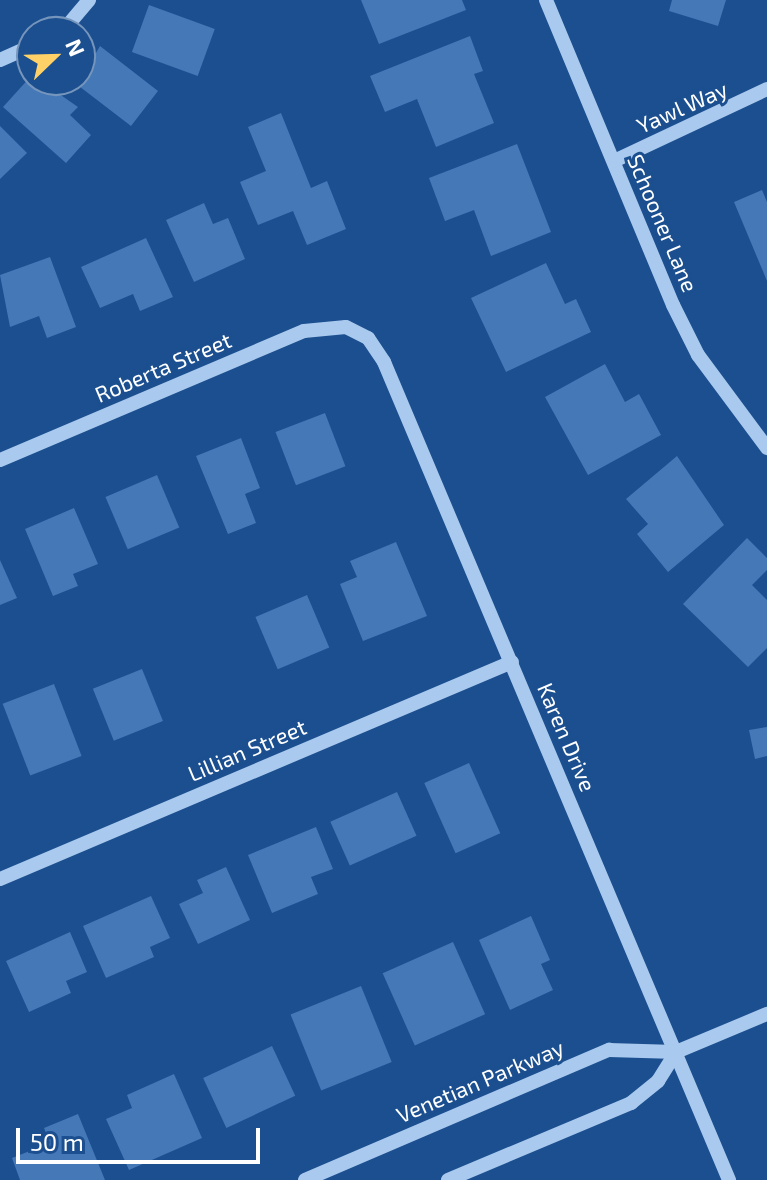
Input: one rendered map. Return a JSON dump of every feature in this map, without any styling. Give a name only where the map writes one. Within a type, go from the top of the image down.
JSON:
[{"type":"street","points":[[76,16],[89,0]]},
{"type":"street","name":"Schooner Lane","points":[[546,0],[698,355],[767,448]]},
{"type":"street","name":"Yawl Way","points":[[614,161],[767,89]]},
{"type":"street","name":"Roberta Street","points":[[0,460],[304,331],[346,327]]},
{"type":"street","name":"Karen Drive","points":[[346,327],[368,338],[384,362],[729,1180]]},
{"type":"street","name":"Lillian Street","points":[[0,879],[512,662]]},
{"type":"street","name":"Venetian Parkway","points":[[305,1180],[609,1050],[676,1052],[767,1014]]},
{"type":"street","points":[[448,1180],[631,1103],[658,1081],[676,1052]]},
{"type":"building","points":[[361,0],[462,0],[466,10],[379,44]]},
{"type":"building","points":[[672,0],[726,0],[718,26],[669,11]]},
{"type":"building","points":[[149,5],[215,29],[198,76],[132,52]]},
{"type":"building","points":[[470,36],[483,71],[474,74],[494,123],[436,147],[417,99],[385,112],[370,76]]},
{"type":"building","points":[[100,46],[158,91],[131,126],[92,96],[96,96],[96,53]]},
{"type":"building","points":[[16,93],[16,96],[62,96],[78,107],[70,115],[91,135],[66,163],[3,107]]},
{"type":"building","points":[[281,113],[311,188],[327,181],[346,229],[307,245],[293,211],[258,225],[240,182],[266,171],[248,127]]},
{"type":"building","points":[[0,126],[27,153],[0,179]]},
{"type":"building","points":[[517,144],[551,232],[491,256],[474,210],[445,221],[429,178]]},
{"type":"building","points":[[762,190],[767,202],[767,281],[734,202]]},
{"type":"building","points":[[204,203],[213,224],[228,218],[245,259],[194,282],[166,220]]},
{"type":"building","points":[[146,238],[173,297],[140,311],[133,294],[100,308],[81,267]]},
{"type":"building","points":[[50,257],[76,327],[47,338],[39,316],[10,327],[0,275]]},
{"type":"building","points":[[546,263],[565,304],[576,299],[591,332],[506,372],[471,298]]},
{"type":"building","points":[[605,364],[625,402],[639,394],[661,435],[588,475],[545,397]]},
{"type":"building","points":[[325,413],[345,466],[296,485],[276,432]]},
{"type":"building","points":[[241,438],[260,488],[245,494],[256,523],[228,534],[196,456]]},
{"type":"building","points":[[677,456],[724,525],[668,572],[637,534],[648,524],[626,499]]},
{"type":"building","points":[[157,475],[179,527],[128,549],[105,497]]},
{"type":"building","points":[[74,508],[98,564],[73,574],[78,586],[53,596],[25,529]]},
{"type":"building","points":[[747,538],[767,558],[767,570],[752,585],[767,600],[767,648],[748,667],[683,604]]},
{"type":"building","points":[[396,542],[427,616],[363,641],[340,584],[357,577],[350,561]]},
{"type":"building","points":[[0,560],[17,598],[0,605]]},
{"type":"building","points":[[307,595],[329,647],[278,669],[255,617]]},
{"type":"building","points":[[142,669],[163,721],[114,741],[93,689]]},
{"type":"building","points":[[54,684],[82,756],[30,776],[3,704]]},
{"type":"building","points":[[767,727],[767,756],[755,759],[749,730]]},
{"type":"building","points":[[469,763],[500,833],[456,853],[424,783]]},
{"type":"building","points":[[397,792],[417,836],[350,866],[330,822]]},
{"type":"building","points":[[316,827],[333,869],[311,877],[318,894],[272,913],[248,855]]},
{"type":"building","points":[[226,867],[250,920],[198,944],[179,904],[203,893],[197,880]]},
{"type":"building","points":[[151,896],[170,938],[150,947],[154,957],[106,978],[83,926]]},
{"type":"building","points":[[531,916],[550,960],[541,964],[553,990],[510,1010],[479,940]]},
{"type":"building","points":[[70,932],[87,972],[66,981],[71,993],[29,1012],[6,961]]},
{"type":"building","points":[[453,942],[485,1014],[415,1045],[383,973]]},
{"type":"building","points":[[361,986],[392,1062],[321,1090],[291,1014]]},
{"type":"building","points":[[272,1046],[295,1096],[226,1128],[203,1078]]},
{"type":"building","points":[[174,1074],[202,1138],[129,1170],[106,1119],[132,1108],[127,1095]]},
{"type":"building","points":[[78,1114],[105,1180],[20,1180],[12,1158],[50,1143],[44,1128]]}]
